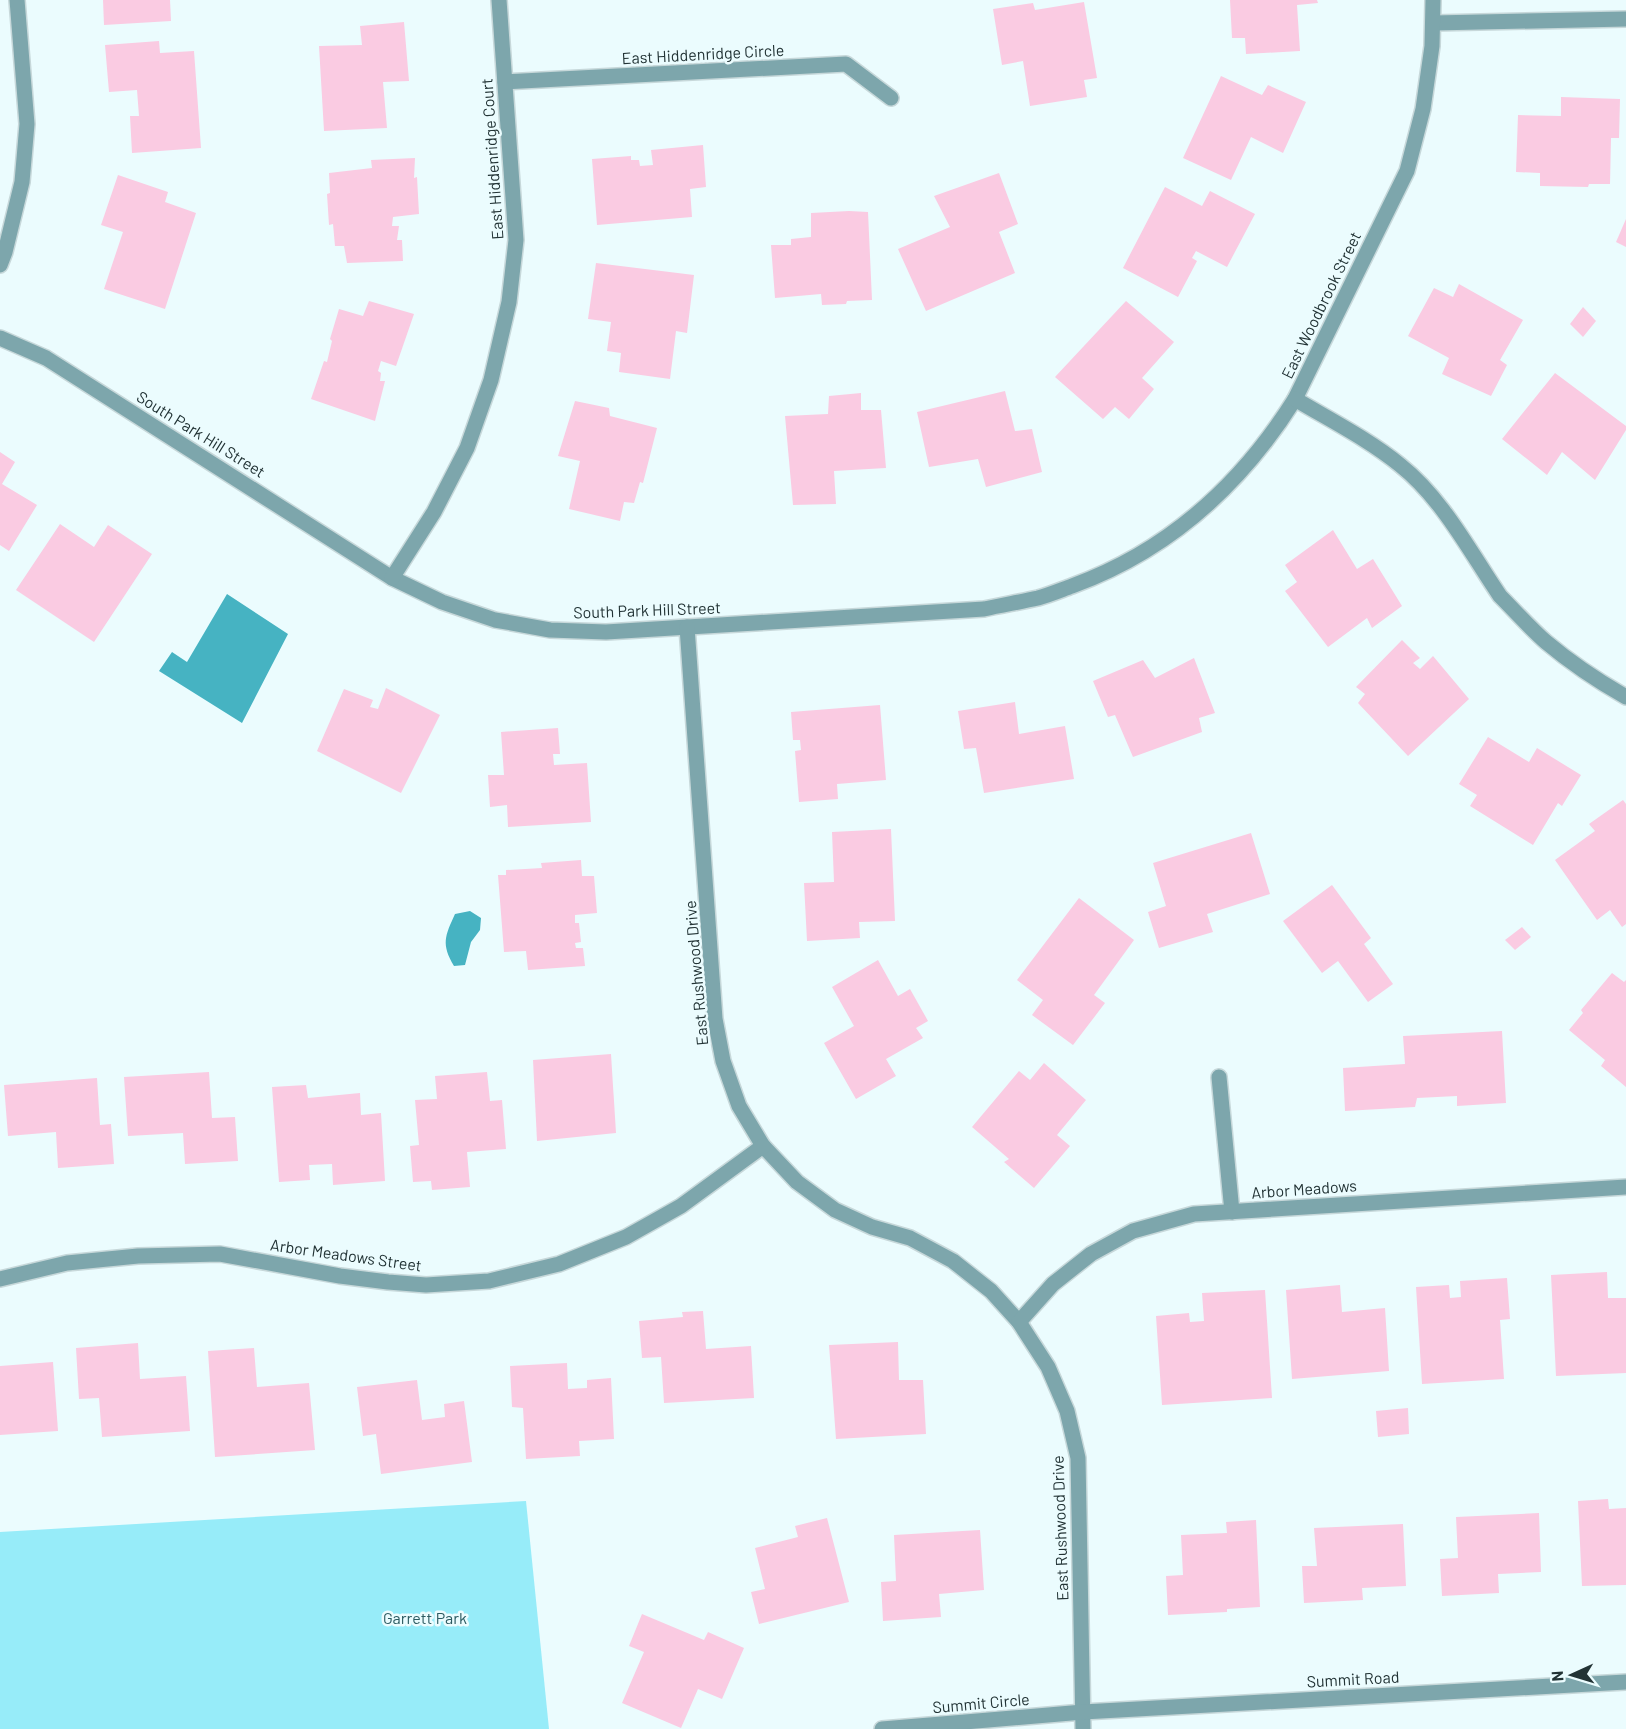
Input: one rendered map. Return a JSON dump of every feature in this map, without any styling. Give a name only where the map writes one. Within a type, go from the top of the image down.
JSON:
[{"type":"street","points":[[0,265],[22,182],[27,124],[16,0]]},
{"type":"street","name":"East Hiddenridge Court","points":[[392,578],[434,512],[467,448],[491,380],[509,302],[516,240],[499,0]]},
{"type":"street","name":"East Woodbrook Street","points":[[1433,0],[1432,46],[1423,109],[1407,171],[1295,399],[1369,443],[1401,466],[1435,500],[1500,596],[1545,642],[1590,676],[1626,697]]},
{"type":"street","points":[[1434,23],[1626,19]]},
{"type":"street","name":"East Hiddenridge Circle","points":[[505,82],[846,64],[891,98]]},
{"type":"street","name":"South Park Hill Street","points":[[0,338],[46,357],[392,578],[442,603],[495,620],[550,630],[606,632],[984,609],[1039,597],[1099,576],[1149,550],[1200,513],[1246,468],[1295,399]]},
{"type":"street","name":"East Rushwood Drive","points":[[687,627],[715,1019],[723,1061],[739,1106],[763,1146],[797,1182],[835,1210],[872,1227],[910,1238],[953,1261],[991,1291],[1019,1322],[1048,1367],[1067,1411],[1078,1458],[1083,1729]]},
{"type":"street","points":[[1219,1077],[1232,1212]]},
{"type":"street","name":"Arbor Meadows Street","points":[[0,1279],[75,1262],[138,1256],[220,1254],[340,1276],[388,1282],[426,1285],[489,1281],[559,1264],[626,1237],[681,1206],[763,1146]]},
{"type":"street","name":"Arbor Meadows","points":[[1019,1322],[1060,1278],[1091,1254],[1133,1231],[1194,1214],[1626,1187]]},
{"type":"street","name":"Summit Road","points":[[1083,1712],[1626,1682]]},
{"type":"street","name":"Summit Circle","points":[[882,1729],[1083,1712]]},
{"type":"green space","name":"Garrett Park","points":[[526,1501],[549,1729],[0,1729],[0,1532]]},
{"type":"shaded area","points":[[227,594],[288,634],[242,723],[159,671],[172,652],[187,662]]},
{"type":"shaded area","points":[[470,911],[481,918],[480,930],[471,942],[465,965],[454,966],[447,952],[447,934],[455,914]]},
{"type":"building","points":[[103,0],[170,0],[171,21],[104,25]]},
{"type":"building","points":[[1230,0],[1317,0],[1318,3],[1297,5],[1300,51],[1246,54],[1245,38],[1232,38]]},
{"type":"building","points":[[1084,2],[1097,78],[1084,80],[1087,97],[1030,106],[1023,61],[1002,65],[993,9],[1033,3],[1035,10]]},
{"type":"building","points":[[404,22],[409,81],[383,82],[387,128],[324,131],[319,46],[362,45],[360,26]]},
{"type":"building","points":[[159,41],[160,53],[194,51],[201,148],[132,153],[130,116],[139,116],[137,90],[109,92],[105,45]]},
{"type":"building","points":[[1221,76],[1262,95],[1268,85],[1306,102],[1283,153],[1251,137],[1231,180],[1183,158]]},
{"type":"building","points":[[1561,97],[1620,99],[1619,138],[1611,138],[1610,184],[1589,184],[1588,187],[1540,186],[1540,173],[1516,172],[1518,115],[1561,116]]},
{"type":"building","points":[[703,145],[706,187],[690,189],[692,217],[597,225],[592,159],[631,156],[631,160],[639,160],[640,166],[653,165],[651,150]]},
{"type":"building","points":[[415,158],[414,178],[417,177],[419,214],[393,217],[392,226],[399,226],[397,240],[402,240],[403,261],[347,263],[344,246],[335,246],[333,224],[329,225],[327,194],[330,193],[329,173],[372,168],[371,160]]},
{"type":"building","points":[[999,173],[1018,224],[999,232],[1015,273],[926,311],[898,249],[950,227],[934,196]]},
{"type":"building","points":[[118,175],[168,192],[165,202],[196,213],[165,309],[104,289],[123,232],[101,225]]},
{"type":"building","points":[[1165,187],[1202,206],[1210,191],[1255,214],[1227,267],[1196,251],[1192,258],[1197,261],[1178,297],[1123,268]]},
{"type":"building","points":[[868,212],[872,300],[822,305],[821,294],[775,298],[771,245],[791,245],[791,239],[811,237],[811,213]]},
{"type":"building","points":[[1626,219],[1626,247],[1616,242]]},
{"type":"building","points":[[596,263],[694,275],[687,333],[676,331],[670,379],[619,372],[621,353],[607,351],[611,322],[588,319]]},
{"type":"building","points":[[1459,284],[1523,320],[1500,360],[1507,365],[1491,396],[1442,374],[1449,358],[1408,336],[1434,288],[1453,297]]},
{"type":"building","points":[[369,301],[414,314],[396,366],[381,361],[378,371],[381,373],[380,381],[385,381],[375,421],[311,399],[324,361],[327,362],[332,341],[330,339],[339,309],[363,316]]},
{"type":"building","points":[[1126,301],[1174,342],[1142,378],[1154,389],[1129,419],[1115,407],[1103,419],[1055,377]]},
{"type":"building","points":[[1583,307],[1596,321],[1583,337],[1570,324]]},
{"type":"building","points":[[1555,373],[1626,426],[1626,430],[1595,480],[1562,452],[1547,475],[1502,439]]},
{"type":"building","points":[[1005,391],[1015,431],[1032,429],[1042,472],[986,487],[978,459],[929,467],[917,412]]},
{"type":"building","points":[[861,393],[861,410],[881,410],[886,468],[834,471],[836,504],[793,505],[785,416],[828,414],[829,396]]},
{"type":"building","points":[[575,401],[609,408],[610,416],[657,428],[643,483],[640,482],[634,503],[624,502],[620,521],[569,509],[580,461],[558,456]]},
{"type":"building","points":[[0,452],[15,462],[2,484],[37,505],[9,551],[0,545]]},
{"type":"building","points":[[60,524],[94,547],[108,525],[152,554],[94,642],[16,590]]},
{"type":"building","points":[[1333,530],[1357,569],[1373,559],[1402,606],[1372,628],[1367,618],[1328,647],[1285,591],[1297,582],[1285,565]]},
{"type":"building","points":[[1402,640],[1420,658],[1413,663],[1420,669],[1433,656],[1469,699],[1408,756],[1358,703],[1365,694],[1356,687]]},
{"type":"building","points":[[1194,658],[1215,713],[1199,718],[1202,732],[1133,757],[1115,715],[1108,717],[1093,681],[1143,660],[1155,678]]},
{"type":"building","points":[[386,688],[440,715],[401,793],[317,751],[344,689],[373,700],[370,707],[378,709]]},
{"type":"building","points":[[1015,702],[1019,734],[1065,726],[1074,779],[984,793],[976,748],[964,749],[958,711]]},
{"type":"building","points":[[880,705],[886,780],[837,784],[838,799],[799,802],[795,751],[801,750],[800,740],[793,740],[791,712]]},
{"type":"building","points":[[558,728],[560,754],[553,754],[554,765],[587,763],[591,822],[508,827],[507,805],[490,807],[488,775],[504,775],[501,732]]},
{"type":"building","points":[[1488,737],[1529,762],[1537,748],[1581,775],[1562,806],[1558,803],[1533,845],[1470,806],[1477,795],[1459,784]]},
{"type":"building","points":[[1623,800],[1626,804],[1626,924],[1622,927],[1610,910],[1597,920],[1555,860],[1595,831],[1589,824]]},
{"type":"building","points":[[891,829],[895,921],[859,922],[860,938],[807,941],[804,883],[834,882],[832,832]]},
{"type":"building","points":[[1251,833],[1270,894],[1207,914],[1213,932],[1159,948],[1148,912],[1166,906],[1153,863]]},
{"type":"building","points":[[581,860],[582,876],[594,876],[597,913],[575,915],[575,923],[579,923],[581,942],[575,943],[576,948],[583,948],[585,966],[528,970],[526,951],[504,952],[498,875],[506,875],[506,870],[542,868],[541,863]]},
{"type":"building","points":[[1332,885],[1371,938],[1364,944],[1393,984],[1368,1002],[1338,961],[1322,973],[1283,921]]},
{"type":"building","points":[[1079,898],[1134,940],[1094,995],[1105,1003],[1073,1045],[1032,1015],[1043,1000],[1017,980]]},
{"type":"building","points":[[1522,927],[1531,937],[1515,950],[1505,940]]},
{"type":"building","points":[[878,960],[898,996],[910,989],[928,1021],[916,1028],[923,1038],[886,1059],[896,1076],[856,1099],[824,1043],[854,1026],[832,987]]},
{"type":"building","points":[[1612,973],[1624,982],[1626,980],[1626,1087],[1601,1066],[1605,1060],[1569,1030],[1583,1013],[1581,1010]]},
{"type":"building","points":[[1502,1031],[1506,1103],[1457,1106],[1457,1096],[1417,1098],[1415,1107],[1345,1111],[1343,1068],[1405,1064],[1403,1036]]},
{"type":"building","points":[[611,1054],[616,1133],[537,1141],[533,1060]]},
{"type":"building","points":[[1044,1063],[1086,1100],[1057,1135],[1070,1146],[1034,1188],[1004,1162],[1009,1159],[972,1127],[1019,1071],[1030,1080]]},
{"type":"building","points":[[209,1072],[212,1118],[235,1117],[238,1161],[185,1164],[183,1133],[128,1136],[124,1077]]},
{"type":"building","points":[[487,1072],[490,1101],[502,1100],[506,1149],[467,1152],[470,1187],[432,1190],[431,1181],[413,1182],[410,1146],[419,1145],[415,1100],[437,1099],[435,1076]]},
{"type":"building","points":[[97,1078],[100,1125],[111,1124],[114,1164],[58,1168],[56,1132],[8,1136],[4,1085]]},
{"type":"building","points":[[306,1085],[308,1098],[360,1093],[361,1115],[381,1113],[385,1181],[333,1185],[332,1164],[309,1165],[310,1180],[279,1182],[272,1087]]},
{"type":"building","points":[[1607,1272],[1608,1298],[1626,1298],[1626,1373],[1556,1376],[1551,1275]]},
{"type":"building","points":[[1507,1278],[1510,1319],[1500,1320],[1504,1379],[1422,1384],[1416,1287],[1449,1285],[1450,1298],[1461,1297],[1460,1281]]},
{"type":"building","points":[[1340,1285],[1342,1312],[1385,1308],[1389,1371],[1292,1379],[1286,1290]]},
{"type":"building","points":[[1265,1290],[1272,1398],[1162,1405],[1156,1316],[1189,1313],[1190,1322],[1204,1321],[1202,1293]]},
{"type":"building","points":[[703,1311],[706,1349],[751,1346],[754,1398],[664,1403],[661,1357],[642,1358],[639,1321],[683,1317],[682,1312]]},
{"type":"building","points":[[898,1342],[899,1380],[923,1380],[926,1434],[836,1439],[829,1345]]},
{"type":"building","points":[[138,1343],[140,1379],[186,1376],[190,1431],[102,1437],[99,1398],[79,1399],[76,1348]]},
{"type":"building","points":[[254,1348],[257,1387],[309,1383],[315,1450],[215,1457],[208,1351]]},
{"type":"building","points":[[53,1362],[58,1431],[0,1435],[0,1366]]},
{"type":"building","points":[[567,1363],[568,1389],[587,1388],[587,1380],[611,1378],[614,1439],[579,1441],[580,1456],[526,1459],[523,1408],[512,1407],[510,1366]]},
{"type":"building","points":[[417,1380],[422,1420],[445,1417],[444,1404],[464,1401],[472,1462],[381,1474],[376,1434],[363,1436],[357,1387]]},
{"type":"building","points":[[1408,1408],[1409,1434],[1378,1437],[1376,1411]]},
{"type":"building","points":[[1608,1499],[1609,1509],[1626,1508],[1626,1585],[1582,1586],[1578,1501]]},
{"type":"building","points":[[1539,1513],[1541,1572],[1498,1574],[1499,1593],[1442,1596],[1440,1559],[1458,1558],[1456,1517]]},
{"type":"building","points":[[827,1518],[849,1602],[759,1624],[751,1592],[765,1589],[755,1548],[798,1537],[795,1526]]},
{"type":"building","points":[[1256,1520],[1260,1607],[1227,1609],[1227,1612],[1168,1615],[1166,1576],[1183,1575],[1181,1535],[1227,1533],[1226,1522]]},
{"type":"building","points":[[1403,1524],[1406,1586],[1362,1588],[1363,1600],[1304,1603],[1302,1566],[1317,1566],[1314,1528]]},
{"type":"building","points":[[980,1530],[984,1590],[939,1594],[941,1617],[883,1621],[881,1582],[896,1581],[894,1535]]},
{"type":"building","points":[[642,1614],[704,1640],[708,1632],[744,1648],[722,1699],[698,1689],[681,1728],[622,1703],[644,1652],[629,1646]]}]
